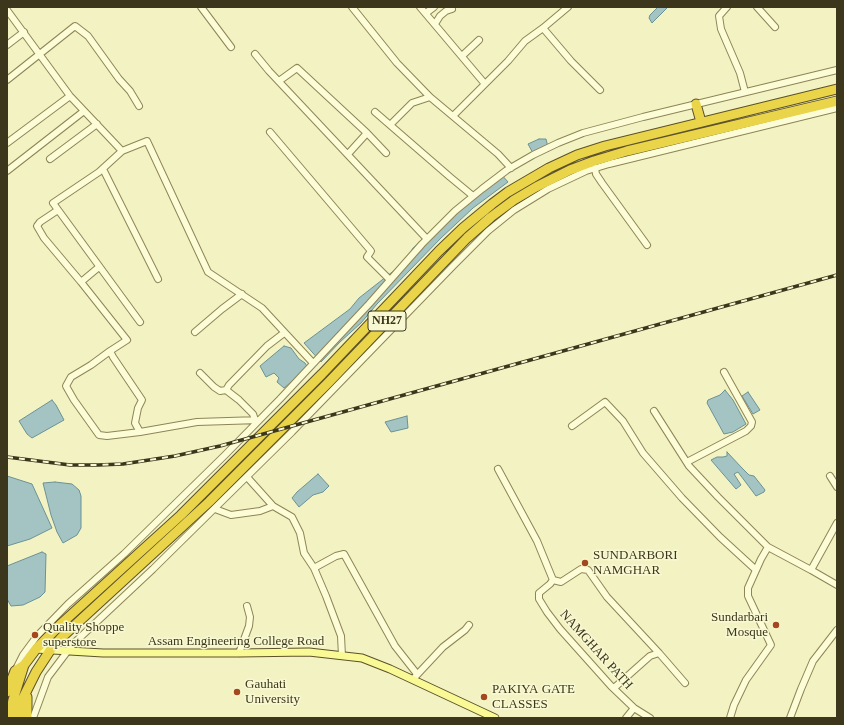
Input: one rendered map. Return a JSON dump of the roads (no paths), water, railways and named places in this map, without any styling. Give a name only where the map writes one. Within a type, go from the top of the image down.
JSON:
[{"type":"highway","name":"NH27","points":[[9,718],[24,665],[36,649],[88,597],[157,537],[201,496],[327,369],[439,251],[463,228],[492,204],[534,176],[577,155],[623,140],[837,89]]},
{"type":"highway","name":"NH27","points":[[18,718],[22,700],[28,687],[51,649],[77,622],[154,554],[209,502],[329,382],[467,238],[491,217],[514,200],[553,178],[594,161],[627,151],[837,101]]},
{"type":"highway","points":[[696,104],[701,122]]},
{"type":"highway","points":[[7,692],[15,671],[24,665]]},
{"type":"highway","points":[[26,718],[28,687]]},
{"type":"main road","name":"Assam Engineering College Road","points":[[36,649],[103,653],[309,652],[362,658],[415,677],[495,718]]},
{"type":"street","points":[[201,7],[231,47]]},
{"type":"street","points":[[352,7],[397,63],[430,97],[498,154],[511,168]]},
{"type":"street","points":[[420,7],[485,84]]},
{"type":"street","points":[[426,13],[434,7]]},
{"type":"street","points":[[453,116],[508,61],[525,41],[544,28],[568,7]]},
{"type":"street","points":[[727,7],[719,16],[721,29],[740,73],[745,92]]},
{"type":"street","points":[[757,7],[775,27]]},
{"type":"street","points":[[435,24],[446,11],[452,9]]},
{"type":"street","points":[[7,10],[39,53],[67,98],[82,113],[97,124],[122,151]]},
{"type":"street","points":[[7,80],[39,53],[75,26],[88,36],[119,79],[130,91],[138,106]]},
{"type":"street","points":[[544,28],[571,61],[600,90]]},
{"type":"street","points":[[7,45],[24,32]]},
{"type":"street","points":[[462,56],[479,40]]},
{"type":"street","points":[[255,54],[278,81],[428,239]]},
{"type":"street","points":[[278,81],[298,68],[386,153]]},
{"type":"street","points":[[15,671],[23,655],[37,636],[68,604],[124,554],[257,420],[313,363],[455,211],[511,168],[533,155],[583,133],[837,70]]},
{"type":"street","points":[[390,125],[412,103],[430,97]]},
{"type":"street","points":[[7,143],[67,98]]},
{"type":"street","points":[[33,718],[48,677],[73,644],[153,569],[247,477],[488,231],[514,210],[548,189],[595,168],[628,158],[837,108]]},
{"type":"street","points":[[375,112],[450,178],[473,196]]},
{"type":"street","points":[[7,171],[82,113]]},
{"type":"street","points":[[50,159],[97,124]]},
{"type":"street","points":[[270,132],[370,251],[367,257],[390,280]]},
{"type":"street","points":[[348,154],[367,133]]},
{"type":"street","points":[[140,322],[53,203],[103,168],[122,151],[147,141],[208,272],[262,308],[313,363]]},
{"type":"street","points":[[103,168],[158,279]]},
{"type":"street","points":[[595,168],[599,179],[647,245]]},
{"type":"street","points":[[58,210],[40,222],[37,226],[44,238],[127,340],[91,366],[71,377],[66,386],[98,434],[107,436],[197,422],[257,420]]},
{"type":"street","points":[[81,282],[100,267]]},
{"type":"street","points":[[195,332],[242,294]]},
{"type":"street","points":[[226,390],[229,384],[267,346],[284,333]]},
{"type":"street","points":[[110,351],[142,400],[138,408],[135,423],[140,432]]},
{"type":"street","points":[[687,462],[746,431],[751,426],[752,422],[724,372]]},
{"type":"street","points":[[200,373],[214,387],[220,391],[226,390],[239,400],[257,420]]},
{"type":"street","points":[[572,426],[606,402],[623,421],[643,453],[682,498],[720,537],[756,570]]},
{"type":"street","points":[[654,411],[687,462],[718,497],[768,547],[837,585]]},
{"type":"street","points":[[498,468],[536,541],[553,580],[561,582],[581,569],[588,570],[607,597],[685,683]]},
{"type":"street","points":[[830,476],[837,487]]},
{"type":"street","points":[[247,477],[274,506],[292,517],[300,533],[304,553],[314,568],[341,636],[342,656]]},
{"type":"street","points":[[214,509],[232,515],[260,511],[274,506]]},
{"type":"street","points":[[811,570],[837,523]]},
{"type":"street","points":[[730,718],[734,705],[746,680],[771,645],[748,596],[748,588],[768,547]]},
{"type":"street","points":[[314,568],[336,556],[344,554],[395,646],[415,677],[443,647],[469,625]]},
{"type":"street","name":"NAMGHAR PATH","points":[[553,580],[539,593],[540,598],[560,629],[634,708],[626,718]]},
{"type":"street","points":[[239,653],[249,626],[250,617],[247,606]]},
{"type":"street","points":[[790,718],[813,661],[837,630]]},
{"type":"street","points":[[614,688],[650,656],[659,653]]},
{"type":"street","points":[[634,708],[650,718]]},
{"type":"water","points":[[658,7],[668,7],[652,23],[649,18],[650,15]]},
{"type":"water","points":[[539,139],[546,139],[549,151],[534,155],[528,144]]},
{"type":"water","points":[[501,174],[508,182],[473,208],[441,238],[377,304],[361,323],[321,362],[304,343],[350,309],[359,298],[405,262],[413,248],[464,207]]},
{"type":"water","points":[[284,346],[291,348],[308,368],[284,388],[277,382],[279,378],[274,373],[266,377],[260,366]]},
{"type":"water","points":[[725,390],[733,400],[746,424],[733,432],[724,434],[707,403],[708,400],[720,395]]},
{"type":"water","points":[[748,392],[760,410],[753,414],[742,396]]},
{"type":"water","points":[[52,400],[64,420],[32,438],[27,434],[19,421]]},
{"type":"water","points":[[407,416],[408,428],[391,432],[385,422]]},
{"type":"water","points":[[727,452],[749,475],[754,476],[765,490],[764,492],[756,496],[738,472],[734,474],[741,485],[736,489],[711,460],[717,457],[727,456]]},
{"type":"water","points":[[318,474],[329,486],[323,492],[313,495],[299,507],[292,498]]},
{"type":"water","points":[[7,476],[32,484],[52,528],[30,539],[7,546]]},
{"type":"water","points":[[55,482],[72,484],[79,490],[81,496],[81,528],[77,535],[63,543],[51,515],[43,483]]},
{"type":"water","points":[[42,552],[46,554],[45,592],[40,597],[23,605],[11,606],[7,599],[7,566]]},
{"type":"railway","points":[[7,457],[70,465],[98,465],[123,464],[175,456],[220,446],[837,275]]},
{"type":"place","name":"SUNDARBORI NAMGHAR","points":[[585,563]]},
{"type":"place","name":"Sundarbari Mosque","points":[[776,625]]},
{"type":"place","name":"Quality Shoppe superstore","points":[[35,635]]},
{"type":"place","name":"Gauhati University","points":[[237,692]]},
{"type":"place","name":"PAKIYA GATE CLASSES","points":[[484,697]]}]
